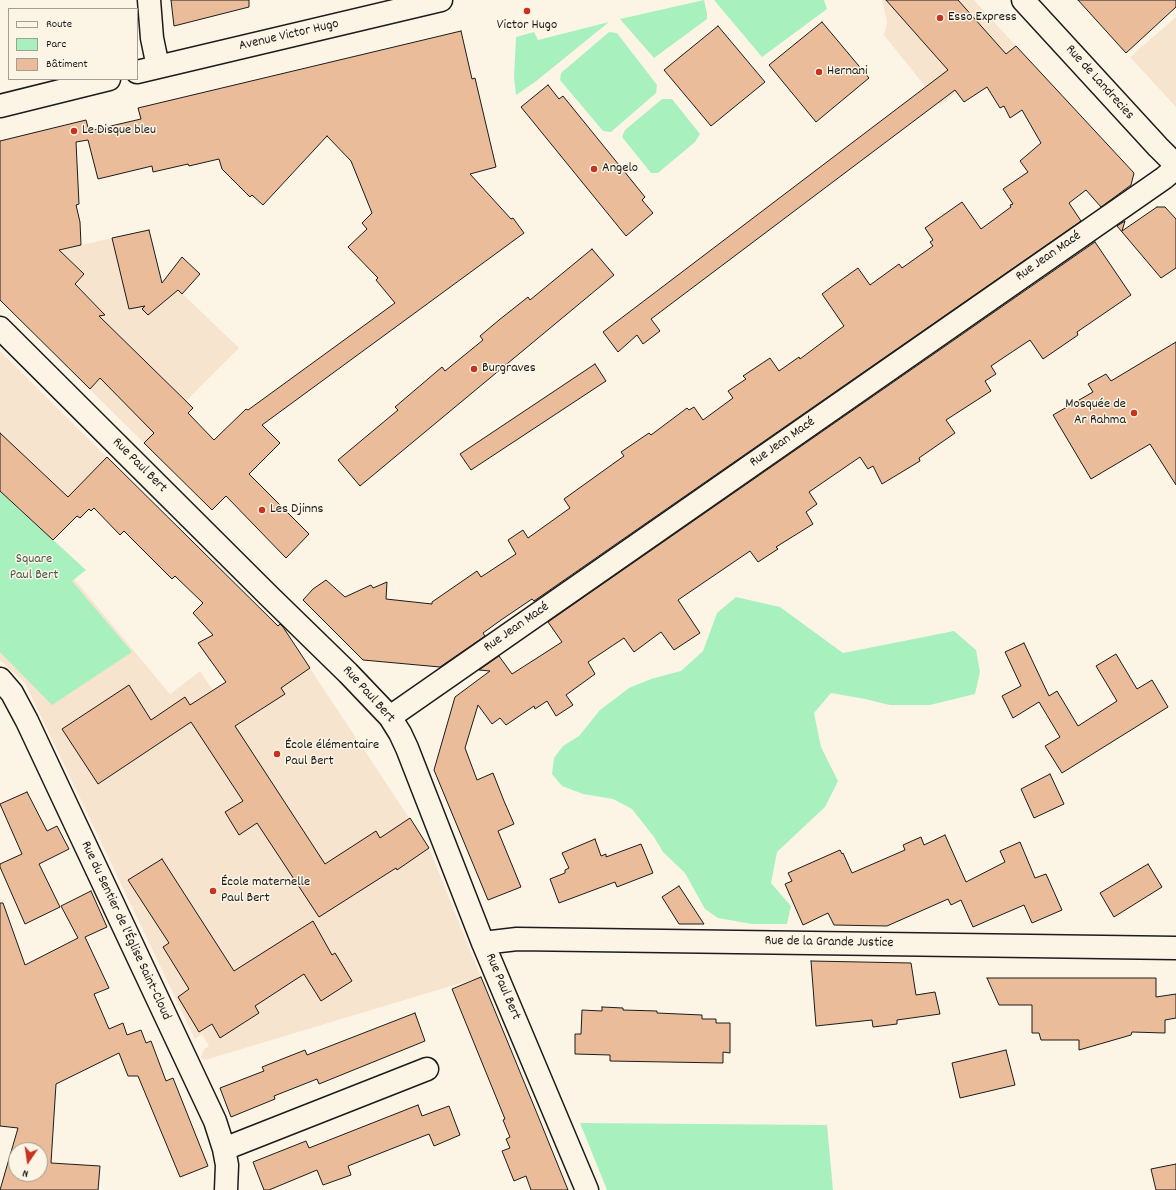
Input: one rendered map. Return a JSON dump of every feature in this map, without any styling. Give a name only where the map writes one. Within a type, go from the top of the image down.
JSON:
[{"type":"street","points":[[149,0],[152,38],[158,67]]},
{"type":"street","name":"Avenue Victor Hugo","points":[[138,72],[442,0]]},
{"type":"street","name":"Rue de Landrecies","points":[[1023,0],[1176,166]]},
{"type":"street","points":[[0,106],[105,80]]},
{"type":"street","name":"Rue Jean Macé","points":[[390,717],[1164,178],[1176,166]]},
{"type":"street","name":"Rue Paul Bert","points":[[0,328],[348,673],[390,717],[408,748],[483,943],[587,1190]]},
{"type":"street","name":"Rue du Sentier de l'Église Saint-Cloud","points":[[0,679],[12,693],[27,721],[215,1121],[224,1149],[227,1165],[226,1190]]},
{"type":"street","name":"Rue de la Grande Justice","points":[[483,943],[517,939],[1176,948]]},
{"type":"street","points":[[224,1149],[427,1069]]},
{"type":"shaded area","points":[[882,0],[974,0],[1016,46],[940,105],[884,35],[887,22]]},
{"type":"shaded area","points":[[1176,17],[1176,107],[1130,57]]},
{"type":"shaded area","points":[[149,230],[162,283],[166,278],[239,348],[144,443],[60,360],[87,333],[95,320],[103,312],[75,284],[82,276],[82,272],[59,250]]},
{"type":"shaded area","points":[[0,351],[119,469],[76,516],[0,491]]},
{"type":"shaded area","points":[[74,579],[170,694],[200,671],[213,690],[290,638],[429,848],[481,977],[205,1060],[201,1058],[204,1049],[209,1046],[202,1034],[195,1039],[25,683],[0,660],[0,642]]},
{"type":"green space","points":[[704,0],[707,19],[654,58],[620,19]]},
{"type":"green space","points":[[714,0],[824,0],[827,9],[762,57]]},
{"type":"green space","points":[[609,22],[535,82],[516,95],[514,77],[516,37],[534,32],[538,40]]},
{"type":"green space","points":[[609,32],[617,33],[657,85],[656,93],[611,132],[603,131],[560,80],[561,73]]},
{"type":"green space","points":[[662,99],[672,99],[700,134],[695,142],[658,173],[651,173],[622,137],[625,130]]},
{"type":"green space","name":"Square Paul Bert","points":[[0,491],[86,570],[72,581],[132,652],[52,705],[0,652]]},
{"type":"green space","points":[[736,597],[780,607],[843,653],[954,631],[976,650],[980,672],[975,694],[930,705],[890,705],[831,693],[814,713],[821,747],[838,781],[825,807],[777,852],[771,883],[791,906],[787,924],[752,924],[718,918],[705,909],[685,873],[663,852],[654,837],[632,809],[613,799],[583,794],[562,786],[552,774],[554,758],[563,746],[579,736],[600,710],[629,688],[651,679],[681,671],[703,651],[717,613]]},
{"type":"green space","points":[[580,1123],[827,1125],[833,1190],[607,1190]]},
{"type":"building","points":[[171,0],[249,0],[249,7],[174,26]]},
{"type":"building","points":[[886,0],[958,0],[1006,54],[1016,46],[1134,173],[1131,185],[1101,207],[1086,190],[1069,203],[1081,221],[534,601],[532,599],[501,620],[483,633],[485,636],[440,667],[363,660],[303,600],[313,589],[326,580],[345,597],[371,585],[373,588],[387,582],[386,599],[432,604],[432,602],[477,571],[481,577],[516,554],[508,540],[523,530],[528,538],[570,508],[564,499],[624,456],[621,452],[649,433],[651,435],[687,408],[689,410],[694,407],[703,420],[733,398],[728,391],[746,379],[743,376],[770,358],[779,371],[799,357],[800,359],[844,326],[822,294],[858,268],[870,285],[899,264],[902,268],[933,246],[930,242],[933,240],[925,228],[962,202],[981,229],[1011,207],[1010,205],[1013,204],[1003,189],[1028,172],[1020,161],[1041,143],[1022,110],[1010,118],[1004,106],[1000,108],[987,87],[964,102],[955,90],[651,319],[660,331],[643,344],[637,335],[618,352],[603,332],[948,70]]},
{"type":"building","points":[[1078,0],[1176,0],[1176,7],[1126,53]]},
{"type":"building","name":"Hernani","points":[[822,22],[869,78],[816,122],[769,65]]},
{"type":"building","points":[[718,26],[765,82],[711,126],[664,70]]},
{"type":"building","points":[[461,31],[472,79],[475,78],[496,167],[470,174],[511,219],[513,218],[524,233],[262,425],[280,443],[249,474],[309,534],[286,558],[226,496],[212,510],[144,443],[154,433],[100,378],[90,389],[0,300],[0,141],[86,120],[89,131],[141,119],[138,108]],"holes":[[[327,136],[351,161],[372,213],[362,223],[367,229],[348,247],[378,278],[376,280],[395,303],[248,410],[246,409],[214,440],[188,413],[193,408],[99,316],[105,315],[75,284],[84,274],[59,250],[81,245],[80,222],[76,205],[79,204],[76,142],[88,140],[98,179],[152,166],[153,172],[219,159],[222,169],[250,197],[252,195],[263,205]]]},
{"type":"building","name":"Angelo","points":[[548,85],[559,99],[563,96],[645,197],[642,200],[653,213],[626,236],[521,107]]},
{"type":"building","points":[[1157,207],[1165,207],[1176,219],[1176,268],[1161,278],[1117,226],[1125,221],[1122,231]]},
{"type":"building","points":[[149,230],[162,283],[182,257],[200,274],[182,294],[178,290],[148,315],[142,309],[145,306],[129,309],[112,238]]},
{"type":"building","points":[[1095,242],[1131,295],[1077,332],[1078,335],[1043,359],[1030,340],[991,366],[996,374],[985,381],[991,391],[946,420],[955,433],[919,458],[920,461],[882,484],[873,466],[868,469],[860,457],[809,492],[817,504],[806,512],[813,524],[776,547],[778,549],[758,562],[750,551],[678,600],[700,633],[674,650],[661,632],[634,652],[624,638],[588,662],[595,674],[566,695],[573,705],[556,716],[547,701],[535,709],[534,706],[506,725],[500,718],[492,724],[478,705],[465,748],[477,780],[493,773],[514,824],[498,831],[521,887],[488,900],[434,770],[455,697],[490,671],[479,670],[499,656],[512,674],[562,642],[548,622]]},
{"type":"building","name":"Burgraves","points":[[592,249],[614,275],[360,486],[338,460],[398,410],[395,407],[442,367],[445,371],[483,340],[480,336],[499,320],[528,297],[530,300]]},
{"type":"building","name":"Mosquée de Ar Rahma","points":[[1176,342],[1176,485],[1150,444],[1091,479],[1053,415],[1093,392],[1088,384],[1106,374],[1111,381]]},
{"type":"building","points":[[595,364],[606,381],[471,470],[460,454]]},
{"type":"building","points":[[0,433],[68,497],[107,457],[278,626],[280,624],[283,627],[310,668],[281,688],[285,694],[235,726],[325,864],[376,831],[380,838],[410,818],[429,848],[397,870],[396,868],[319,917],[257,823],[239,835],[225,812],[243,801],[191,722],[98,784],[62,729],[129,685],[151,720],[185,697],[190,705],[226,682],[198,643],[213,635],[193,613],[203,603],[175,576],[172,579],[124,531],[120,535],[94,508],[91,511],[89,509],[80,518],[77,516],[53,540],[0,491]]},
{"type":"building","points":[[1024,643],[1049,696],[1057,691],[1078,726],[1117,701],[1096,666],[1116,654],[1137,689],[1152,680],[1168,707],[1062,773],[1045,746],[1060,737],[1039,702],[1013,718],[1002,696],[1021,686],[1005,652]]},
{"type":"building","points":[[1050,774],[1064,804],[1034,818],[1021,789]]},
{"type":"building","points":[[27,792],[47,831],[57,826],[69,849],[39,864],[60,907],[25,924],[0,867],[0,864],[22,854],[0,804]]},
{"type":"building","points":[[945,835],[966,882],[1005,862],[1000,851],[1020,842],[1035,878],[1046,874],[1062,910],[1032,923],[1024,905],[973,927],[961,900],[951,905],[948,899],[887,926],[834,925],[828,913],[803,925],[785,884],[792,881],[788,873],[840,850],[842,854],[843,853],[852,873],[905,850],[903,845],[921,837],[924,845]]},
{"type":"building","points":[[595,839],[601,856],[606,854],[606,857],[641,844],[653,873],[617,887],[615,882],[559,903],[550,879],[565,873],[565,870],[569,868],[562,853]]},
{"type":"building","points":[[162,859],[234,971],[313,921],[332,955],[335,953],[352,981],[321,1001],[304,974],[255,1006],[259,1013],[220,1038],[212,1024],[199,1032],[178,997],[189,989],[163,947],[169,943],[128,880]]},
{"type":"building","points":[[1148,864],[1162,887],[1114,917],[1100,893]]},
{"type":"building","points":[[679,886],[704,924],[679,924],[662,897]]},
{"type":"building","points":[[91,891],[107,927],[85,937],[109,988],[94,994],[109,1029],[123,1023],[127,1035],[141,1030],[146,1043],[151,1041],[166,1081],[173,1078],[208,1166],[180,1177],[138,1076],[128,1076],[119,1053],[56,1084],[51,1163],[100,1166],[98,1190],[0,1190],[8,1162],[8,1182],[48,1182],[48,1142],[14,1142],[18,1128],[0,1126],[0,903],[3,903],[25,965],[78,938],[61,906]]},
{"type":"building","points":[[811,961],[911,963],[916,995],[935,992],[940,1014],[897,1020],[897,1024],[873,1027],[872,1020],[816,1026]]},
{"type":"building","points":[[481,977],[568,1190],[531,1190],[526,1176],[514,1181],[502,1151],[510,1148],[506,1139],[510,1137],[503,1120],[505,1119],[452,989]]},
{"type":"building","points":[[987,978],[1156,978],[1156,997],[1176,994],[1176,1018],[1165,1020],[1165,1033],[1132,1032],[1131,1035],[1079,1050],[1079,1040],[1041,1040],[1039,1033],[1032,1033],[1032,1005],[999,1005]]},
{"type":"building","points":[[602,1007],[623,1008],[623,1010],[657,1011],[657,1013],[702,1015],[702,1019],[716,1019],[716,1023],[730,1023],[730,1053],[723,1052],[723,1063],[610,1061],[610,1055],[575,1054],[575,1034],[581,1034],[582,1010],[602,1011]]},
{"type":"building","points":[[415,1013],[425,1041],[319,1084],[317,1079],[274,1096],[275,1099],[231,1117],[220,1088],[264,1071],[262,1067],[305,1050],[307,1055]]},
{"type":"building","points":[[1006,1050],[1015,1085],[960,1098],[952,1063]]},
{"type":"building","points":[[418,1105],[422,1116],[449,1106],[460,1135],[434,1146],[429,1134],[348,1166],[351,1175],[323,1185],[317,1170],[269,1190],[264,1190],[253,1162],[306,1141],[309,1148]]},
{"type":"building","points":[[1176,1164],[1176,1190],[1156,1190],[1151,1169]]},
{"type":"place","name":"Victor Hugo","points":[[527,11]]},
{"type":"place","name":"Esso Express","points":[[940,18]]},
{"type":"place","name":"Hernani","points":[[819,72]]},
{"type":"place","name":"Le Disque bleu","points":[[74,131]]},
{"type":"place","name":"Angelo","points":[[594,169]]},
{"type":"place","name":"Burgraves","points":[[474,369]]},
{"type":"place","name":"Mosquée de Ar Rahma","points":[[1134,413]]},
{"type":"place","name":"Les Djinns","points":[[262,510]]},
{"type":"place","name":"École élémentaire Paul Bert","points":[[277,754]]},
{"type":"place","name":"École maternelle Paul Bert","points":[[213,891]]}]
